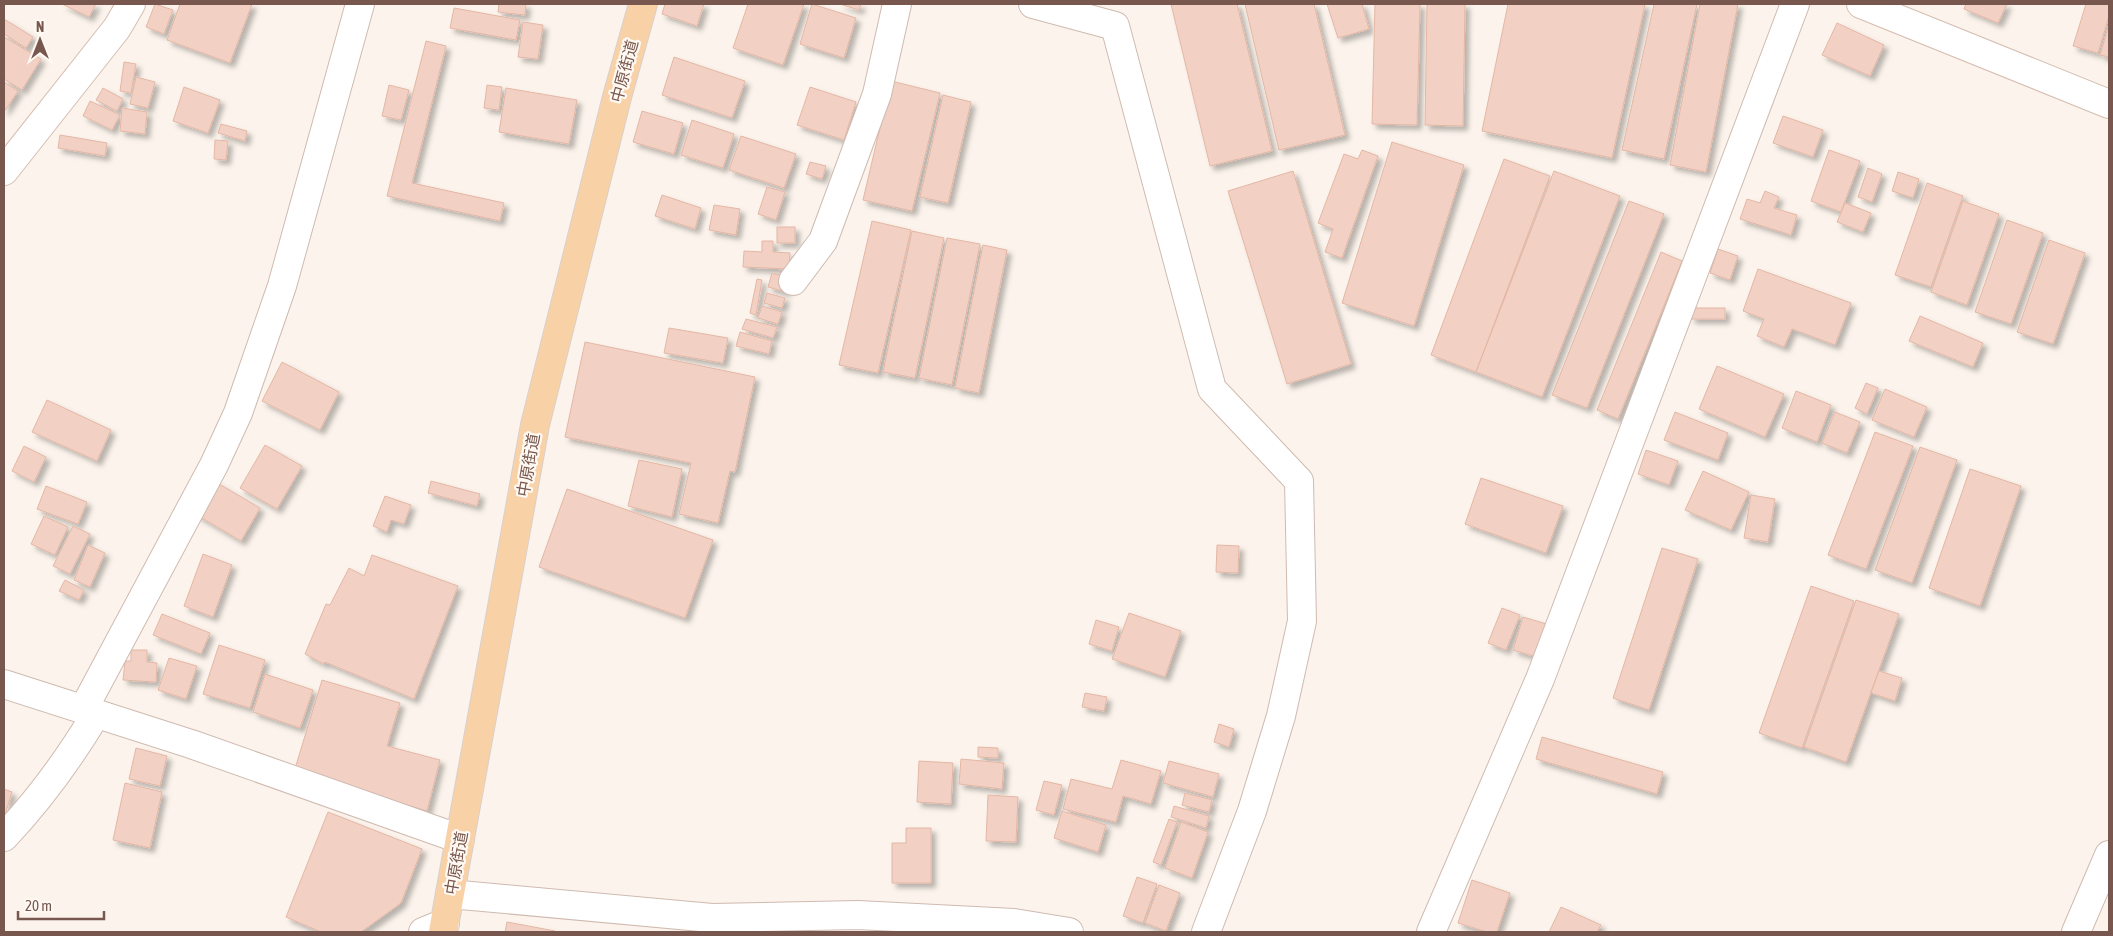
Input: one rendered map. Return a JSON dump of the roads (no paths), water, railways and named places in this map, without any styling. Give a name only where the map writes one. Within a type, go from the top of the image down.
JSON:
[{"type":"main road","name":"中原街道","points":[[437,929],[450,894],[535,425],[617,97],[643,4]]},
{"type":"street","points":[[4,171],[117,28],[131,4]]},
{"type":"street","points":[[4,838],[33,806],[67,762],[238,413],[282,286],[360,4]]},
{"type":"street","points":[[793,281],[823,241],[877,94],[897,4]]},
{"type":"street","points":[[1033,4],[1115,26],[1212,389],[1300,480],[1302,621],[1281,716],[1252,811],[1206,932]]},
{"type":"street","points":[[1431,932],[1540,679],[1795,4]]},
{"type":"street","points":[[1861,4],[2109,104]]},
{"type":"street","points":[[4,684],[191,744],[460,839]]},
{"type":"street","points":[[2076,932],[2109,855]]},
{"type":"street","points":[[450,894],[712,918],[858,915],[1014,923],[1069,932]]}]
